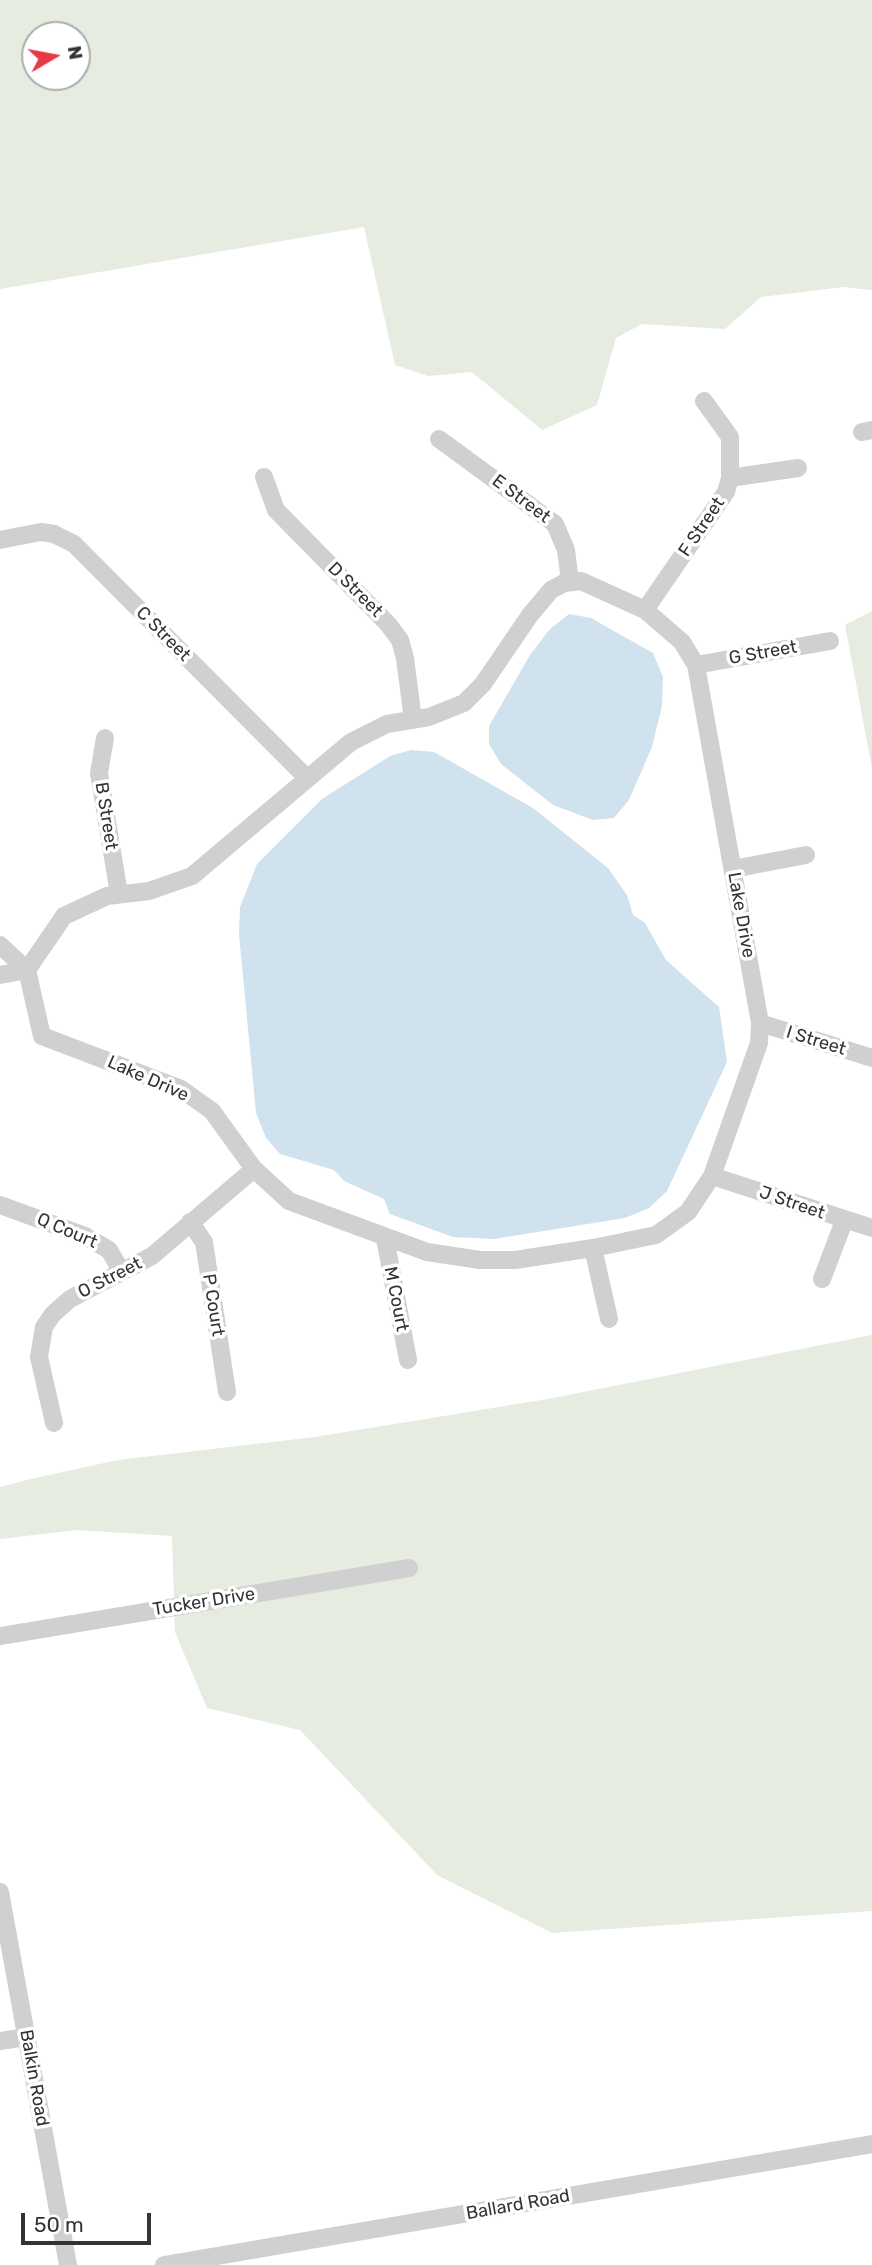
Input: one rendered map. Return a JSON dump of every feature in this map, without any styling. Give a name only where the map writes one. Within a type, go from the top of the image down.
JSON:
[{"type":"street","name":"F Street","points":[[645,610],[726,492],[730,478],[730,437],[704,401]]},
{"type":"street","name":"E Street","points":[[439,439],[544,512],[555,524],[566,550],[570,582]]},
{"type":"street","points":[[730,478],[798,468]]},
{"type":"street","name":"D Street","points":[[264,477],[276,510],[388,624],[400,640],[413,720]]},
{"type":"street","name":"C Street","points":[[0,540],[41,533],[63,537],[74,544],[307,778]]},
{"type":"street","points":[[0,975],[27,970],[64,916],[85,904],[119,894],[149,891],[192,876],[307,778],[366,732],[387,724],[442,713],[464,703],[476,693],[530,615],[551,590],[570,582]]},
{"type":"street","name":"Lake Drive","points":[[27,970],[42,1035],[181,1089],[212,1111],[254,1169],[289,1201],[427,1252],[480,1260],[515,1260],[593,1248],[656,1234],[670,1227],[688,1212],[712,1177],[759,1043],[760,1023],[696,665],[682,642],[645,610],[586,582],[570,582]]},
{"type":"street","name":"G Street","points":[[696,665],[830,641]]},
{"type":"street","name":"B Street","points":[[105,738],[99,774],[119,894]]},
{"type":"street","points":[[733,869],[806,855]]},
{"type":"street","points":[[0,945],[27,970]]},
{"type":"street","name":"I Street","points":[[760,1023],[872,1058]]},
{"type":"street","name":"O Street","points":[[54,1423],[39,1357],[44,1326],[70,1299],[152,1256],[254,1169]]},
{"type":"street","name":"J Street","points":[[712,1177],[872,1228]]},
{"type":"street","name":"Q Court","points":[[0,1205],[85,1236],[109,1250],[122,1272]]},
{"type":"street","points":[[822,1279],[844,1221]]},
{"type":"street","name":"P Court","points":[[190,1223],[204,1242],[227,1392]]},
{"type":"street","name":"M Court","points":[[385,1237],[408,1360]]},
{"type":"street","points":[[593,1248],[609,1319]]},
{"type":"street","name":"Tucker Drive","points":[[0,1636],[409,1568]]},
{"type":"street","name":"Balkin Road","points":[[0,1892],[68,2265]]},
{"type":"street","points":[[0,2041],[26,2037]]},
{"type":"street","name":"Ballard Road","points":[[164,2265],[872,2144]]},
{"type":"shaded area","points":[[0,0],[872,0],[872,290],[843,287],[761,297],[725,329],[642,324],[616,338],[597,405],[542,430],[472,372],[428,376],[395,365],[364,227],[0,289]]},
{"type":"shaded area","points":[[872,611],[872,768],[845,625]]},
{"type":"shaded area","points":[[872,1335],[872,1911],[552,1933],[437,1875],[300,1730],[207,1708],[175,1632],[172,1536],[77,1530],[0,1539],[0,1487],[31,1479],[118,1460],[315,1437],[548,1399]]},
{"type":"water","points":[[569,614],[591,618],[653,653],[663,677],[662,706],[652,747],[629,800],[614,818],[593,820],[553,805],[501,764],[489,744],[489,726],[530,655],[549,630]]},
{"type":"water","points":[[411,750],[434,752],[533,808],[608,868],[627,895],[633,915],[645,923],[666,960],[719,1007],[727,1062],[667,1191],[649,1208],[625,1218],[494,1239],[453,1237],[390,1214],[384,1199],[344,1181],[334,1170],[280,1154],[266,1138],[256,1113],[239,934],[240,907],[257,864],[322,799],[390,756]]}]
